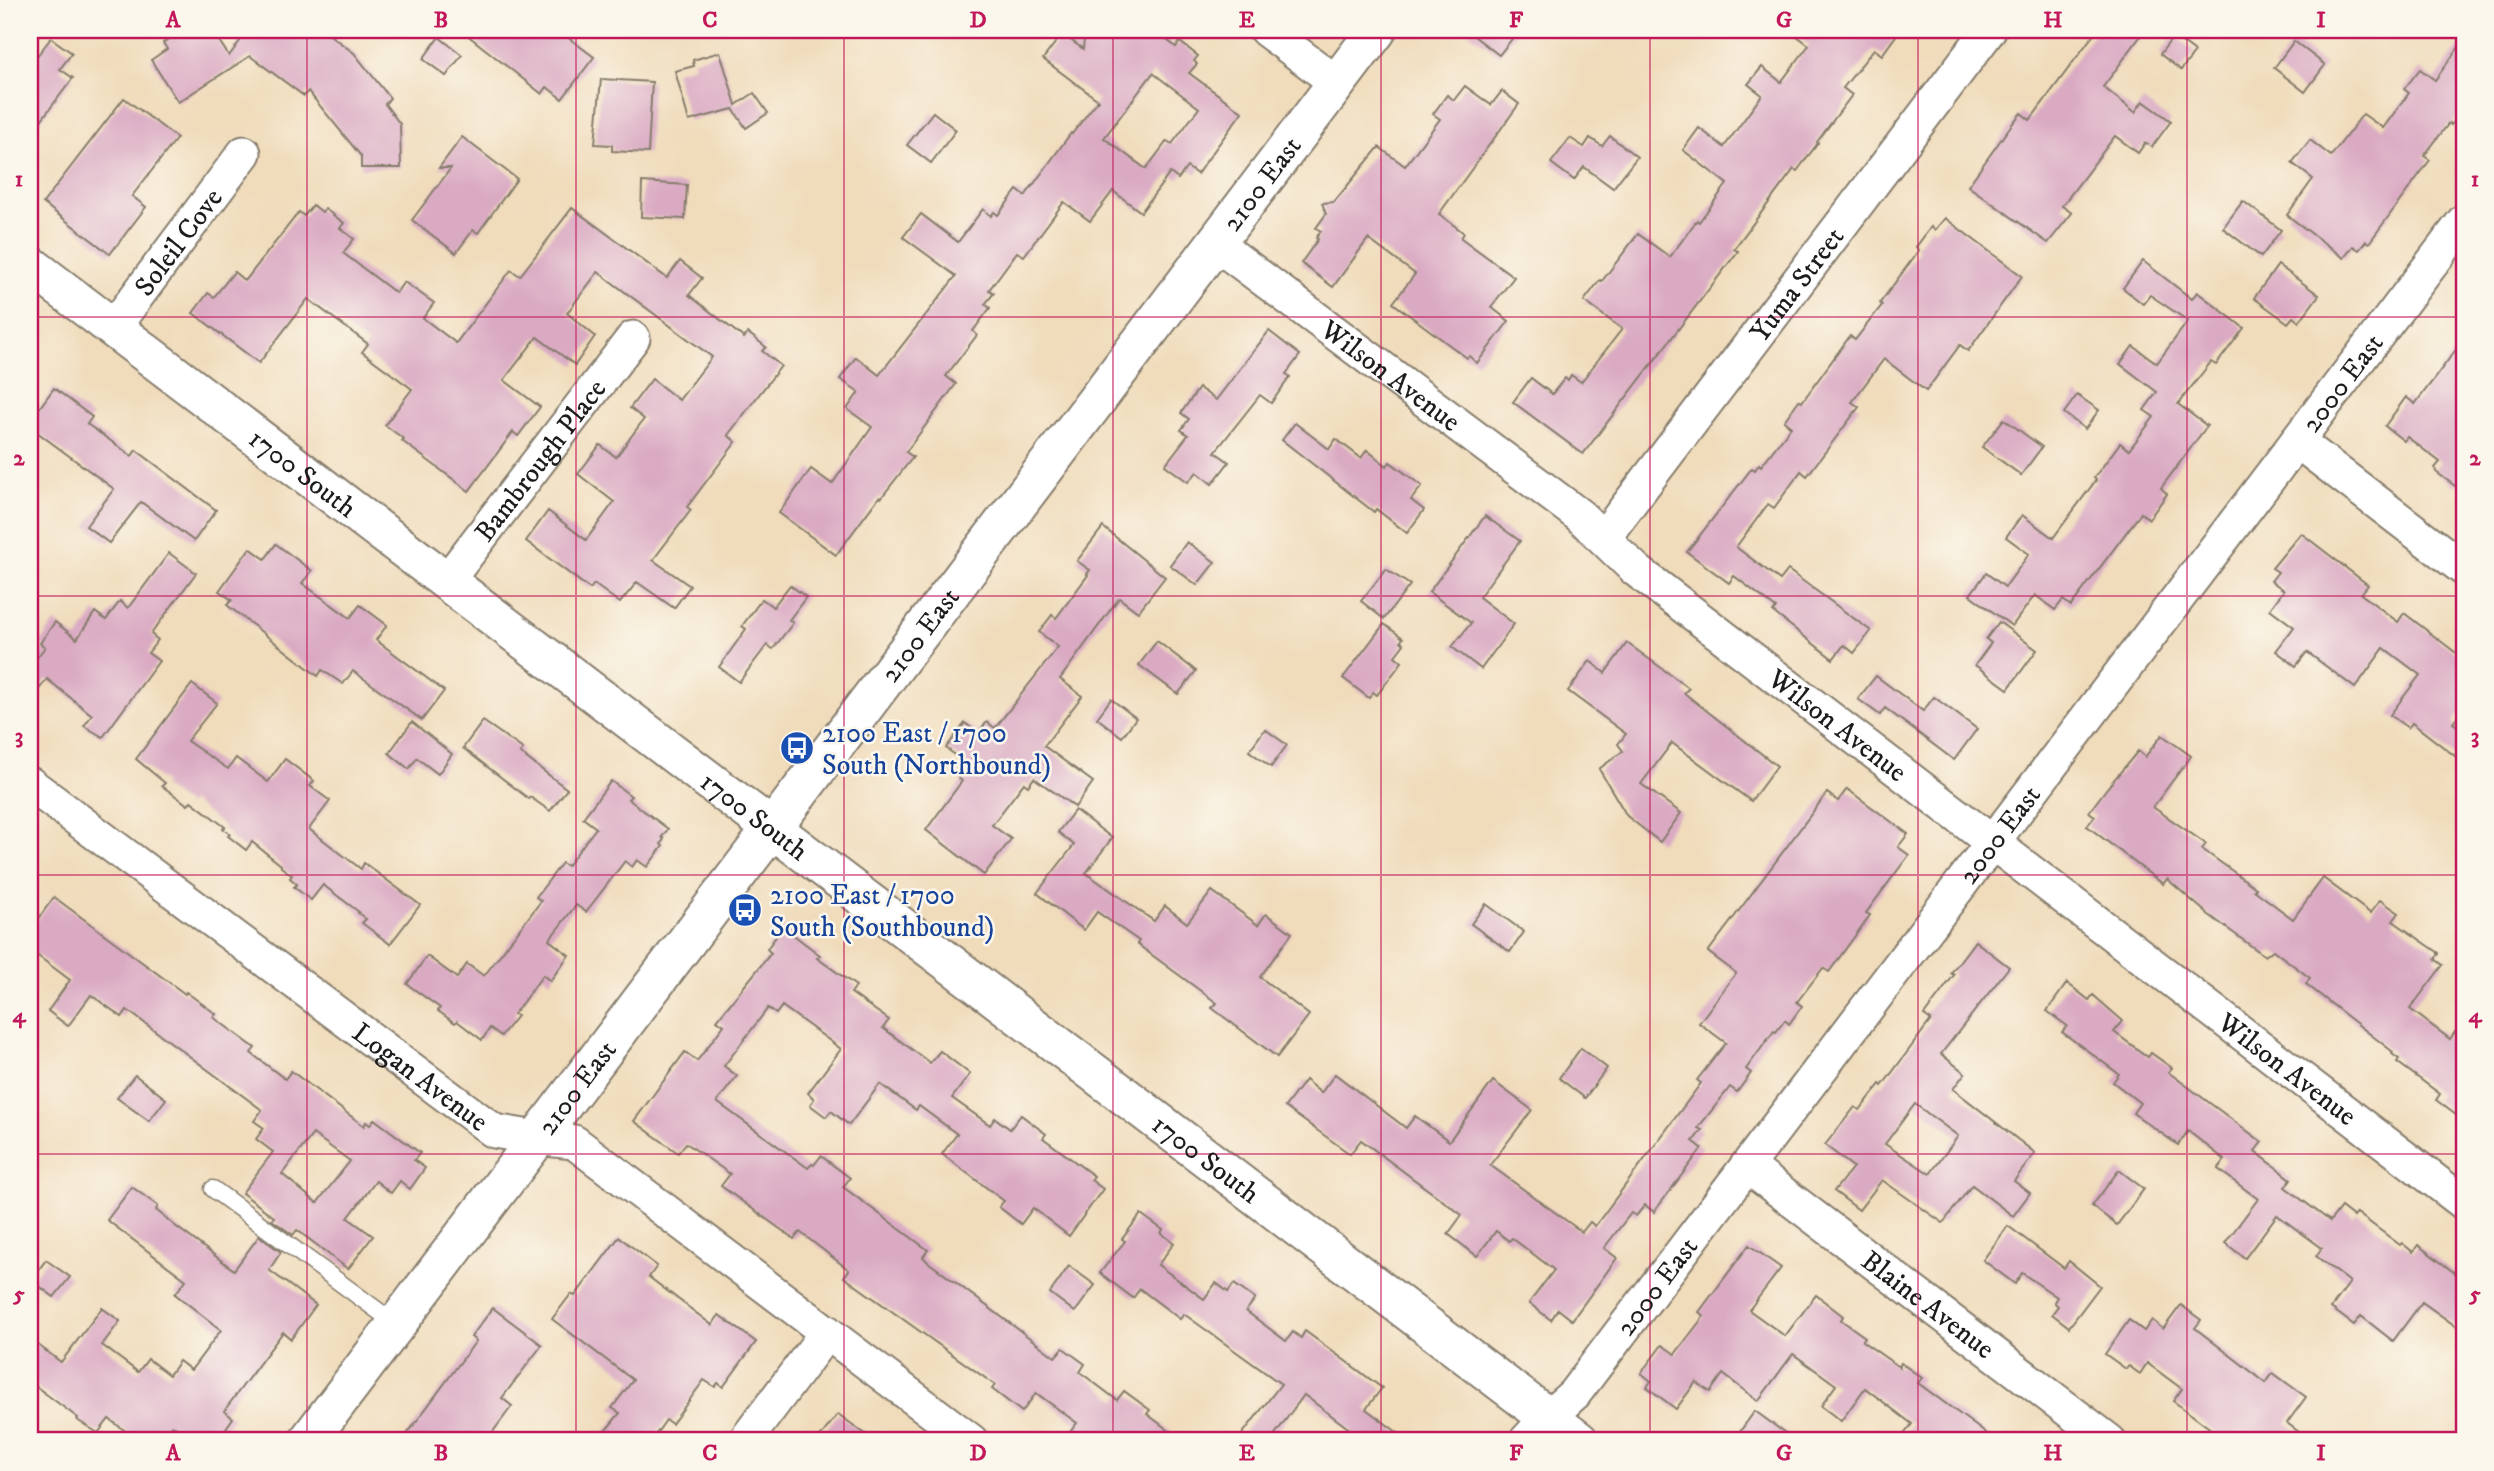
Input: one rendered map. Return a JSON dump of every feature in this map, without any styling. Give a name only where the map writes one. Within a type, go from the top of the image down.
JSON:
[{"type":"street","points":[[1266,30],[1337,83]]},
{"type":"street","name":"2100 East","points":[[308,1441],[1377,30]]},
{"type":"street","name":"Yuma Street","points":[[1604,537],[1989,30]]},
{"type":"street","name":"Soleil Cove","points":[[113,328],[244,153]]},
{"type":"street","name":"2000 East","points":[[1537,1429],[1574,1394],[2464,221]]},
{"type":"street","name":"Wilson Avenue","points":[[1215,243],[1569,508],[1604,537],[1636,570],[2464,1203]]},
{"type":"street","name":"1700 South","points":[[30,265],[773,830],[1537,1429],[1579,1441]]},
{"type":"street","name":"Bambrough Place","points":[[446,582],[633,338]]},
{"type":"street","points":[[2297,441],[2464,569]]},
{"type":"street","name":"Logan Avenue","points":[[30,784],[494,1130],[574,1142],[971,1441]]},
{"type":"street","name":"Blaine Avenue","points":[[1747,1166],[2109,1441]]},
{"type":"street","points":[[745,1441],[827,1332]]},
{"type":"lane","points":[[213,1189],[397,1324]]},
{"type":"building","points":[[183,30],[212,30],[229,56],[248,30],[323,30],[354,53],[390,98],[385,104],[400,124],[401,168],[361,168],[361,156],[308,91],[304,96],[250,56],[178,102],[151,60],[167,49],[163,43]]},
{"type":"building","points":[[461,30],[558,30],[594,57],[562,99],[547,87],[542,94]]},
{"type":"building","points":[[1085,30],[1154,30],[1176,47],[1180,42],[1198,56],[1194,61],[1197,64],[1189,73],[1242,112],[1197,174],[1187,167],[1178,179],[1170,173],[1141,212],[1113,191],[1090,221],[1064,202],[1024,256],[1017,252],[989,290],[994,293],[985,304],[990,308],[973,331],[977,335],[946,376],[956,384],[906,452],[913,457],[836,555],[779,513],[811,469],[832,484],[872,427],[847,409],[859,392],[840,379],[856,357],[879,375],[956,276],[903,237],[921,214],[958,242],[983,209],[991,216],[994,212],[998,215],[1017,190],[1025,196],[1098,100],[1043,59],[1062,34],[1083,49]],"holes":[[[1153,73],[1199,108],[1172,144],[1167,141],[1146,169],[1104,138]]]},
{"type":"building","points":[[1466,30],[1519,30],[1499,55]]},
{"type":"building","points":[[1789,30],[1900,30],[1882,55],[1874,49],[1843,88],[1852,95],[1818,143],[1797,171],[1794,169],[1734,249],[1738,251],[1583,454],[1513,402],[1531,378],[1552,394],[1565,378],[1568,380],[1571,375],[1581,382],[1622,329],[1584,301],[1638,234],[1670,257],[1697,220],[1699,222],[1727,184],[1683,150],[1699,128],[1724,147],[1762,95],[1748,84],[1762,67],[1781,82],[1809,45]]},
{"type":"building","points":[[2097,30],[2145,30],[2103,87],[2135,112],[2143,101],[2171,121],[2152,147],[2145,143],[2138,153],[2115,136],[2062,206],[2072,213],[2048,243],[1968,186],[2021,113],[2030,120]]},
{"type":"building","points":[[2174,36],[2195,52],[2181,70],[2160,54]]},
{"type":"building","points":[[439,37],[462,55],[446,76],[423,59]]},
{"type":"building","points":[[51,38],[72,53],[60,69],[73,78],[30,135],[30,65]]},
{"type":"building","points":[[2464,40],[2464,108],[2424,156],[2430,160],[2369,243],[2366,241],[2359,250],[2353,246],[2344,258],[2287,215],[2313,179],[2292,163],[2310,140],[2331,156],[2363,114],[2383,128],[2409,93],[2404,89],[2420,69],[2435,80]]},
{"type":"building","points":[[2294,41],[2325,65],[2305,92],[2274,68]]},
{"type":"building","points":[[720,52],[736,105],[754,93],[768,113],[746,128],[733,109],[689,121],[675,71],[694,66],[693,60]]},
{"type":"building","points":[[601,79],[652,82],[648,153],[612,151],[612,145],[595,144]]},
{"type":"building","points":[[1465,86],[1491,105],[1502,91],[1519,104],[1439,214],[1464,233],[1461,238],[1514,277],[1491,307],[1509,321],[1477,363],[1393,303],[1415,274],[1368,239],[1333,287],[1301,263],[1321,231],[1316,228],[1326,214],[1322,203],[1334,202],[1379,147],[1405,166],[1440,119],[1433,114],[1447,95],[1454,100]]},
{"type":"building","points":[[124,98],[177,138],[132,196],[146,207],[110,254],[43,203]]},
{"type":"building","points":[[933,112],[956,130],[931,163],[907,145]]},
{"type":"building","points":[[1610,136],[1637,157],[1613,188],[1584,167],[1574,180],[1551,163],[1570,138],[1584,147],[1590,138],[1602,146]]},
{"type":"building","points":[[462,137],[517,179],[478,233],[473,230],[456,253],[412,220],[451,168],[439,168]]},
{"type":"building","points":[[642,182],[687,185],[685,219],[641,217]]},
{"type":"building","points":[[2243,201],[2281,230],[2261,257],[2223,228]]},
{"type":"building","points":[[313,205],[322,212],[325,209],[344,223],[340,228],[354,239],[343,253],[396,293],[404,282],[434,303],[423,318],[456,343],[511,270],[520,276],[572,208],[667,278],[680,261],[702,278],[689,295],[744,338],[748,333],[766,347],[762,351],[781,366],[728,435],[736,442],[687,507],[691,510],[653,560],[690,586],[674,608],[637,582],[620,603],[594,584],[590,589],[526,541],[548,511],[586,540],[614,502],[578,474],[600,445],[616,457],[644,419],[630,408],[652,379],[679,400],[712,357],[598,272],[567,313],[595,336],[575,365],[537,337],[504,380],[540,407],[518,436],[513,432],[469,491],[385,425],[412,389],[362,352],[368,344],[308,299],[259,363],[193,313],[208,293],[214,297],[234,272],[245,281],[299,212],[304,216]]},
{"type":"building","points":[[1945,218],[2022,276],[1968,351],[1960,345],[1926,391],[1884,359],[1852,402],[1859,407],[1807,476],[1801,471],[1774,508],[1768,504],[1736,547],[1780,580],[1788,570],[1871,631],[1854,653],[1844,645],[1833,659],[1773,612],[1776,608],[1734,576],[1729,583],[1687,552],[1752,468],[1755,470],[1759,464],[1761,466],[1791,427],[1784,421],[1799,400],[1802,402],[1850,336],[1855,340],[1919,250],[1916,247],[1931,227],[1935,230]]},
{"type":"building","points":[[2143,261],[2192,299],[2197,292],[2244,328],[2216,365],[2211,362],[2178,404],[2207,426],[2161,488],[2167,494],[2149,519],[2141,513],[2071,606],[2063,600],[2055,610],[2035,595],[2012,626],[1970,595],[1986,573],[2005,587],[2029,554],[2006,537],[2022,515],[2053,538],[2120,443],[2129,450],[2154,417],[2144,410],[2157,392],[2120,364],[2133,346],[2157,363],[2188,321],[2150,295],[2143,304],[2123,288]]},
{"type":"building","points":[[2278,265],[2319,295],[2299,322],[2293,317],[2288,323],[2254,298]]},
{"type":"building","points":[[1269,331],[1300,355],[1286,374],[1290,377],[1271,403],[1260,395],[1215,452],[1229,462],[1212,484],[1197,472],[1188,482],[1165,465],[1188,435],[1181,430],[1189,419],[1181,413],[1199,388],[1216,400]]},
{"type":"building","points":[[2464,339],[2464,480],[2462,478],[2455,486],[2436,472],[2435,468],[2440,462],[2407,437],[2404,441],[2385,426],[2406,397],[2415,404]]},
{"type":"building","points":[[54,388],[92,417],[87,424],[132,456],[136,450],[216,510],[194,541],[141,502],[109,543],[86,526],[114,489],[30,427],[30,421]]},
{"type":"building","points":[[2077,395],[2099,410],[2085,429],[2064,413]]},
{"type":"building","points":[[2004,419],[2042,447],[2021,475],[1982,447]]},
{"type":"building","points":[[1295,423],[1329,449],[1336,439],[1361,458],[1367,450],[1387,466],[1390,462],[1422,486],[1411,500],[1424,510],[1407,533],[1376,509],[1374,512],[1282,440]]},
{"type":"building","points":[[1485,516],[1520,541],[1479,597],[1514,624],[1481,669],[1452,647],[1471,623],[1429,592]]},
{"type":"building","points":[[1103,527],[1165,577],[1138,612],[1119,598],[1060,679],[1082,696],[1044,746],[1093,782],[1075,807],[1034,778],[1028,786],[1024,783],[992,825],[1011,839],[984,875],[926,830],[962,781],[958,778],[968,765],[946,748],[965,723],[978,733],[987,722],[995,728],[1058,647],[1039,632],[1052,615],[1056,618],[1088,575],[1090,570],[1077,561]]},
{"type":"building","points":[[2301,533],[2368,585],[2361,594],[2398,622],[2404,613],[2464,659],[2464,707],[2453,723],[2464,731],[2464,763],[2412,723],[2408,728],[2390,715],[2420,675],[2384,648],[2355,688],[2307,652],[2296,666],[2276,651],[2294,627],[2270,609],[2284,590],[2271,581],[2278,572],[2272,568]]},
{"type":"building","points":[[1187,542],[1215,562],[1197,585],[1170,565]]},
{"type":"building","points":[[276,544],[312,571],[302,583],[350,618],[360,605],[387,625],[376,640],[444,691],[422,720],[353,671],[343,684],[322,670],[318,676],[227,605],[232,600],[219,591],[250,548],[265,559]]},
{"type":"building","points":[[169,553],[196,573],[151,634],[158,640],[148,653],[159,661],[103,737],[84,726],[92,715],[47,679],[30,701],[30,667],[45,647],[40,643],[55,622],[77,639],[95,612],[106,620],[120,601],[128,608]]},
{"type":"building","points":[[1386,569],[1410,585],[1384,619],[1361,601]]},
{"type":"building","points":[[790,585],[806,597],[789,620],[793,623],[773,649],[767,645],[739,682],[719,667],[746,629],[742,626],[762,599],[773,607]]},
{"type":"building","points":[[1999,622],[2037,650],[2008,689],[1975,665],[1991,643],[1986,639]]},
{"type":"building","points":[[1384,624],[1403,638],[1401,641],[1404,644],[1395,656],[1402,662],[1377,695],[1373,692],[1369,698],[1343,678]]},
{"type":"building","points":[[1157,641],[1196,671],[1178,694],[1139,665]]},
{"type":"building","points":[[1627,643],[1689,688],[1684,693],[1777,766],[1751,801],[1672,743],[1641,784],[1681,813],[1660,842],[1627,816],[1599,769],[1623,751],[1618,744],[1626,734],[1568,691],[1590,661],[1605,673]]},
{"type":"building","points":[[1876,676],[1923,711],[1934,697],[1977,729],[1954,760],[1885,708],[1880,715],[1858,699]]},
{"type":"building","points":[[192,684],[217,703],[187,741],[228,769],[236,758],[268,782],[285,759],[314,781],[310,786],[330,801],[309,829],[361,869],[364,863],[420,905],[390,944],[362,923],[366,919],[359,912],[323,885],[311,900],[294,887],[297,884],[290,878],[292,875],[281,865],[252,842],[246,850],[228,836],[230,834],[223,829],[225,827],[191,801],[188,805],[162,786],[165,783],[136,759]]},
{"type":"building","points":[[1111,699],[1136,718],[1122,737],[1097,718]]},
{"type":"building","points":[[483,721],[523,749],[520,753],[567,789],[550,811],[530,797],[529,799],[463,748]]},
{"type":"building","points":[[412,722],[452,754],[438,774],[417,758],[409,769],[389,753]]},
{"type":"building","points":[[1265,729],[1287,745],[1271,767],[1249,751]]},
{"type":"building","points":[[2162,735],[2191,756],[2153,807],[2206,844],[2202,849],[2256,888],[2254,890],[2293,919],[2323,878],[2370,913],[2380,900],[2399,913],[2393,921],[2439,953],[2435,959],[2443,965],[2410,1009],[2450,1039],[2464,1019],[2464,1121],[2436,1100],[2440,1094],[2397,1062],[2399,1059],[2393,1052],[2306,984],[2310,978],[2273,950],[2265,956],[2209,915],[2167,879],[2163,884],[2087,826],[2095,816],[2089,812],[2107,788],[2138,751],[2145,757]]},
{"type":"building","points":[[611,781],[631,796],[628,799],[668,829],[662,837],[663,846],[647,867],[637,860],[632,867],[625,861],[586,912],[576,905],[549,940],[569,955],[550,981],[543,975],[501,1036],[490,1028],[482,1040],[457,1021],[455,1023],[438,1011],[440,1008],[407,984],[427,956],[457,978],[467,964],[484,976],[541,901],[536,897],[562,863],[567,866],[596,828],[583,818]]},
{"type":"building","points":[[1847,789],[1908,834],[1898,847],[1909,855],[1866,913],[1870,915],[1829,972],[1823,968],[1797,1002],[1802,1006],[1789,1024],[1785,1020],[1776,1032],[1774,1031],[1746,1069],[1751,1073],[1737,1092],[1730,1087],[1698,1128],[1702,1130],[1693,1141],[1702,1148],[1654,1212],[1645,1205],[1636,1216],[1631,1213],[1604,1248],[1617,1258],[1572,1320],[1558,1309],[1551,1320],[1529,1303],[1554,1270],[1512,1238],[1509,1241],[1496,1231],[1477,1256],[1448,1234],[1462,1215],[1361,1140],[1350,1154],[1285,1107],[1305,1080],[1321,1093],[1335,1074],[1406,1128],[1415,1116],[1449,1141],[1493,1081],[1532,1110],[1490,1165],[1582,1232],[1590,1222],[1595,1226],[1701,1083],[1697,1080],[1726,1043],[1699,1023],[1736,973],[1708,952],[1827,793],[1838,801]]},
{"type":"building","points":[[1075,810],[1112,838],[1086,873],[1154,921],[1165,906],[1187,923],[1212,891],[1258,925],[1266,914],[1292,933],[1260,977],[1309,1015],[1277,1057],[1212,1008],[1217,1003],[1137,944],[1139,941],[1097,912],[1084,930],[1037,893],[1074,845],[1058,832]]},
{"type":"building","points":[[54,897],[216,1014],[213,1017],[255,1048],[251,1053],[285,1079],[291,1071],[364,1126],[366,1122],[370,1125],[374,1119],[420,1153],[414,1160],[425,1168],[410,1189],[400,1181],[391,1193],[376,1181],[348,1218],[373,1236],[348,1269],[297,1230],[293,1235],[272,1220],[274,1217],[242,1193],[273,1152],[256,1139],[264,1128],[254,1121],[262,1110],[127,1010],[122,1017],[91,995],[68,1026],[48,1011],[70,980],[30,950],[30,930]],"holes":[[[313,1134],[350,1161],[317,1203],[282,1174]]]},
{"type":"building","points":[[1486,904],[1524,932],[1510,952],[1471,924]]},
{"type":"building","points":[[783,927],[820,955],[817,958],[856,986],[851,993],[889,1020],[883,1028],[930,1063],[940,1051],[970,1074],[952,1098],[990,1125],[995,1118],[1010,1129],[1021,1115],[1046,1134],[1043,1138],[1094,1176],[1091,1180],[1103,1189],[1069,1236],[1033,1208],[1021,1224],[999,1207],[1004,1201],[942,1154],[957,1134],[919,1106],[916,1110],[880,1084],[849,1125],[831,1111],[826,1117],[810,1105],[814,1099],[808,1093],[841,1049],[782,1006],[776,1014],[768,1008],[724,1066],[737,1076],[717,1102],[808,1168],[821,1156],[850,1178],[843,1187],[928,1250],[923,1257],[928,1262],[1055,1357],[1063,1348],[1085,1364],[1080,1372],[1117,1400],[1124,1391],[1150,1410],[1147,1414],[1183,1441],[1063,1441],[1077,1423],[1036,1393],[1022,1412],[992,1389],[995,1385],[844,1277],[849,1270],[800,1232],[794,1239],[721,1186],[730,1174],[686,1143],[678,1153],[634,1121],[685,1052],[697,1061],[724,1025],[717,1020],[771,953],[767,949]]},
{"type":"building","points":[[1975,941],[2009,967],[1941,1054],[1965,1073],[1953,1089],[2035,1153],[2014,1181],[2030,1193],[2013,1216],[1972,1185],[1943,1223],[1882,1180],[1859,1210],[1834,1191],[1853,1167],[1825,1145],[1855,1107],[1860,1110],[1880,1084],[1882,1086],[1931,1020],[1924,1015],[1954,975],[1951,973]],"holes":[[[1915,1104],[1958,1136],[1930,1174],[1885,1144]]]},
{"type":"building","points":[[2067,983],[2089,1000],[2093,995],[2123,1021],[2114,1032],[2148,1057],[2151,1053],[2172,1068],[2168,1072],[2262,1142],[2255,1151],[2291,1179],[2285,1187],[2330,1221],[2341,1207],[2354,1217],[2357,1213],[2413,1252],[2418,1245],[2464,1280],[2464,1332],[2422,1302],[2393,1341],[2361,1316],[2354,1325],[2331,1308],[2350,1282],[2316,1256],[2322,1248],[2277,1215],[2245,1258],[2225,1243],[2258,1199],[2218,1169],[2225,1160],[2188,1131],[2178,1145],[2133,1113],[2140,1103],[2113,1082],[2119,1074],[2062,1032],[2067,1026],[2047,1011]]},
{"type":"building","points":[[1581,1048],[1607,1068],[1585,1098],[1559,1078]]},
{"type":"building","points":[[135,1075],[166,1099],[149,1121],[117,1098]]},
{"type":"building","points":[[2119,1170],[2144,1189],[2117,1225],[2092,1206]]},
{"type":"building","points":[[132,1187],[158,1206],[156,1210],[174,1225],[234,1270],[259,1236],[281,1252],[269,1270],[316,1305],[291,1339],[283,1332],[224,1411],[233,1418],[217,1441],[194,1441],[172,1425],[160,1441],[139,1441],[109,1419],[98,1433],[77,1420],[78,1418],[30,1382],[30,1339],[61,1362],[102,1308],[120,1321],[102,1345],[138,1372],[148,1359],[169,1375],[179,1361],[191,1370],[221,1330],[175,1294],[186,1280],[107,1220]]},
{"type":"building","points":[[1141,1214],[1163,1230],[1161,1233],[1174,1243],[1158,1265],[1204,1299],[1216,1283],[1228,1292],[1234,1284],[1255,1299],[1246,1311],[1286,1341],[1293,1332],[1301,1338],[1305,1331],[1382,1388],[1366,1409],[1409,1441],[1345,1441],[1352,1431],[1304,1395],[1270,1441],[1237,1441],[1281,1384],[1184,1314],[1180,1319],[1140,1289],[1133,1298],[1100,1273],[1125,1241],[1122,1239]]},
{"type":"building","points":[[2008,1226],[2064,1268],[2069,1261],[2100,1286],[2069,1327],[2052,1314],[2058,1306],[2054,1302],[2057,1297],[2022,1273],[2015,1284],[1983,1260]]},
{"type":"building","points":[[619,1237],[657,1266],[649,1277],[712,1325],[719,1315],[756,1342],[723,1387],[718,1383],[715,1387],[704,1380],[672,1424],[666,1420],[651,1441],[597,1441],[620,1413],[612,1408],[633,1380],[552,1319],[571,1294],[575,1296]]},
{"type":"building","points":[[1749,1245],[1781,1268],[1749,1310],[1785,1336],[1816,1295],[1843,1316],[1841,1320],[1865,1337],[1862,1341],[1899,1367],[1901,1363],[1922,1378],[1918,1383],[1996,1441],[1899,1441],[1912,1424],[1865,1388],[1841,1421],[1821,1406],[1836,1385],[1793,1354],[1758,1401],[1723,1374],[1710,1392],[1696,1382],[1676,1409],[1647,1387],[1651,1381],[1641,1373],[1662,1345],[1675,1354],[1704,1316],[1699,1312]]},
{"type":"building","points":[[46,1260],[70,1277],[54,1297],[31,1280]]},
{"type":"building","points":[[1069,1266],[1095,1285],[1075,1312],[1050,1293]]},
{"type":"building","points":[[2181,1305],[2201,1320],[2195,1328],[2266,1383],[2273,1373],[2306,1397],[2287,1423],[2311,1441],[2227,1441],[2173,1401],[2182,1389],[2147,1363],[2140,1374],[2129,1366],[2126,1369],[2105,1354],[2129,1320],[2144,1331],[2152,1320],[2163,1329]]},
{"type":"building","points":[[493,1308],[542,1345],[502,1398],[512,1406],[486,1441],[402,1441],[476,1341],[471,1337]]},
{"type":"building","points":[[1755,1411],[1796,1441],[1733,1441]]},
{"type":"building","points":[[838,1414],[875,1441],[817,1441]]},
{"type":"place","name":"2100 East / 1700 South (Northbound)","points":[[797,748]]},
{"type":"place","name":"2100 East / 1700 South (Southbound)","points":[[745,910]]}]
